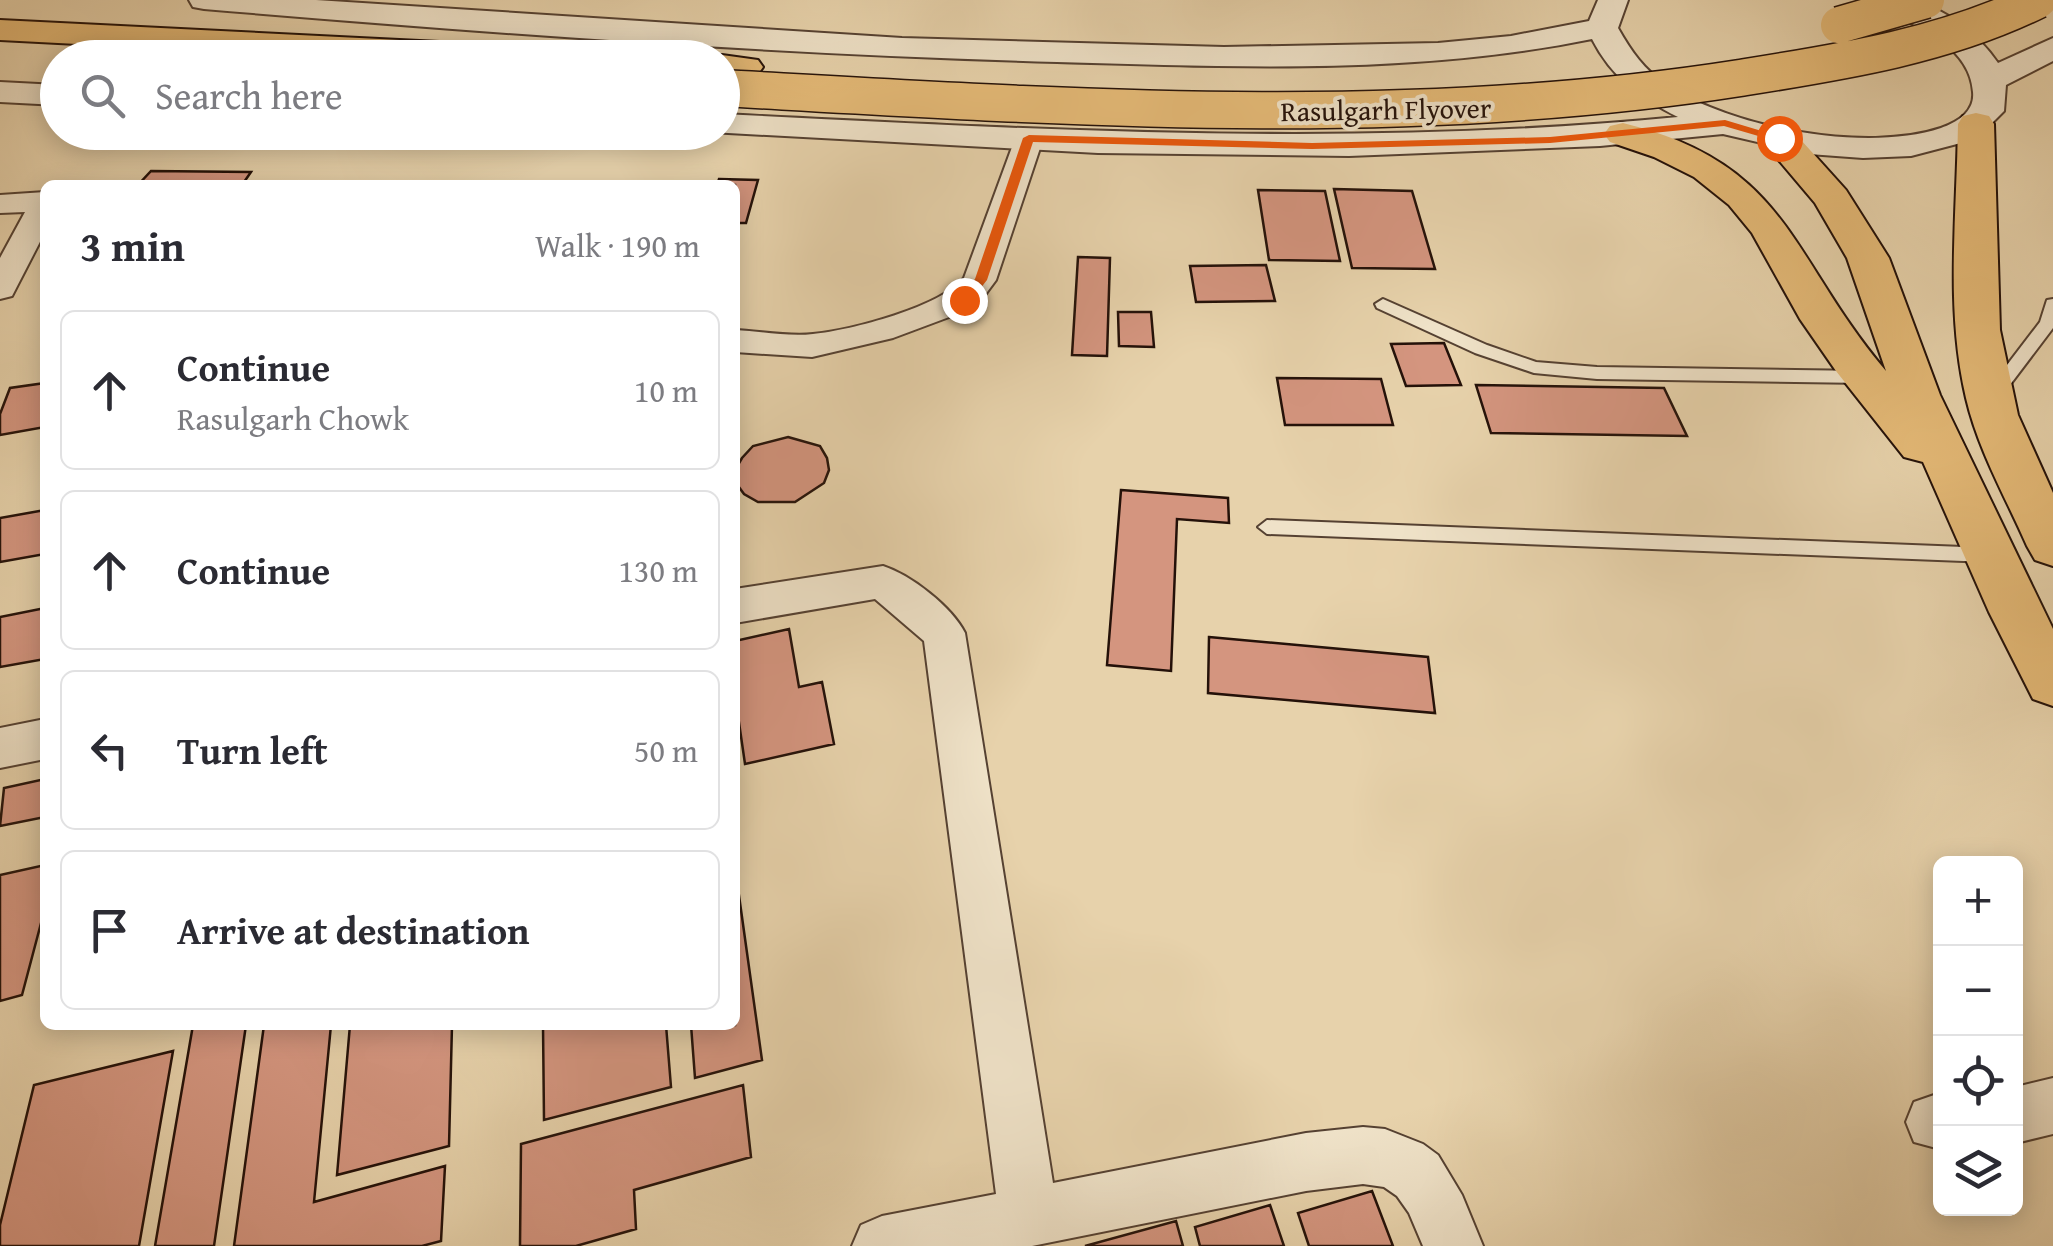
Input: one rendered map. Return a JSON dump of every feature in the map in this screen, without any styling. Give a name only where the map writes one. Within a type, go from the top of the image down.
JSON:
[{"type":"main road","name":"Rasulgarh Flyover","points":[[740,67],[1199,81],[1408,80],[1625,64],[1792,36],[1926,0]]},
{"type":"main road","name":"Rasulgarh Flyover","points":[[740,89],[1206,112],[1470,108],[1592,100],[1714,84],[1862,56],[1954,34],[2038,0]]},
{"type":"main road","points":[[0,30],[200,40]]},
{"type":"main road","points":[[0,61],[40,62]]},
{"type":"main road","points":[[1976,124],[1974,261],[1990,400],[2053,546]]},
{"type":"main road","points":[[1623,134],[1684,155],[1715,172],[1741,195],[1771,230],[1831,332],[1969,506]]},
{"type":"main road","points":[[1779,138],[1832,198],[1868,258],[1918,395],[2053,682]]},
{"type":"street","points":[[204,0],[438,20],[902,48],[1224,58],[1438,53],[1511,46],[1600,12],[1614,56],[1646,84],[1725,123],[1828,146],[1916,145],[1950,137],[1976,124],[1991,104],[1990,80],[1980,61],[1937,24],[1885,0]]},
{"type":"street","points":[[1990,80],[2053,48]]},
{"type":"street","points":[[0,92],[40,94]]},
{"type":"street","points":[[740,126],[1312,146],[1550,140],[1725,123]]},
{"type":"street","points":[[740,341],[812,346],[881,330],[964,300],[980,280],[1029,138]]},
{"type":"street","points":[[0,204],[40,201]]},
{"type":"street","points":[[0,289],[40,211]]},
{"type":"street","points":[[740,605],[884,582],[944,633],[1029,1217]]},
{"type":"street","points":[[0,748],[40,740]]},
{"type":"street","points":[[2023,1112],[2053,1106]]},
{"type":"street","points":[[882,1246],[1306,1162],[1376,1154],[1406,1164],[1429,1187],[1453,1246]]},
{"type":"lane","points":[[1383,304],[1481,349],[1534,366],[1597,373],[1867,377]]},
{"type":"lane","points":[[1990,400],[2048,324],[2053,304]]},
{"type":"lane","points":[[1267,528],[1991,555]]},
{"type":"building","points":[[151,171],[251,172],[245,180],[143,180]]},
{"type":"building","points":[[719,179],[758,180],[746,223],[740,223],[740,180]]},
{"type":"building","points":[[1334,189],[1412,191],[1435,269],[1352,268]]},
{"type":"building","points":[[1258,190],[1325,191],[1340,261],[1269,260]]},
{"type":"building","points":[[1078,257],[1110,258],[1107,356],[1072,355]]},
{"type":"building","points":[[1266,265],[1275,301],[1196,302],[1190,266]]},
{"type":"building","points":[[1118,312],[1151,312],[1154,347],[1119,346]]},
{"type":"building","points":[[1444,343],[1461,385],[1406,386],[1391,344]]},
{"type":"building","points":[[1277,378],[1381,379],[1393,425],[1285,425]]},
{"type":"building","points":[[40,384],[40,428],[0,435],[0,414],[10,388]]},
{"type":"building","points":[[1476,385],[1664,388],[1687,436],[1491,433]]},
{"type":"building","points":[[788,437],[820,446],[829,470],[824,483],[795,502],[758,502],[740,488],[740,461],[753,446]]},
{"type":"building","points":[[1121,490],[1228,498],[1229,523],[1177,519],[1171,671],[1107,665]]},
{"type":"building","points":[[40,511],[40,555],[0,562],[0,518]]},
{"type":"building","points":[[40,609],[40,660],[0,667],[0,617]]},
{"type":"building","points":[[789,629],[799,687],[822,682],[834,744],[745,764],[740,730],[740,640]]},
{"type":"building","points":[[1209,637],[1428,657],[1435,713],[1208,693]]},
{"type":"building","points":[[40,780],[40,818],[0,826],[4,788]]},
{"type":"building","points":[[40,866],[40,927],[22,995],[0,1001],[0,875]]},
{"type":"building","points":[[740,903],[762,1060],[695,1078],[691,1030],[740,1030]]},
{"type":"building","points":[[192,1030],[245,1030],[214,1246],[155,1246]]},
{"type":"building","points":[[263,1030],[331,1030],[314,1202],[445,1166],[441,1241],[422,1246],[234,1246]]},
{"type":"building","points":[[350,1030],[452,1030],[449,1146],[337,1175]]},
{"type":"building","points":[[543,1030],[666,1030],[671,1087],[544,1120]]},
{"type":"building","points":[[173,1051],[139,1246],[0,1246],[0,1225],[34,1085]]},
{"type":"building","points":[[743,1085],[751,1157],[634,1190],[636,1229],[576,1246],[520,1246],[521,1144]]},
{"type":"building","points":[[1372,1191],[1393,1246],[1309,1246],[1298,1213]]},
{"type":"building","points":[[1270,1205],[1284,1246],[1200,1246],[1195,1227]]},
{"type":"building","points":[[1176,1221],[1183,1246],[1085,1246]]},
{"type":"route","points":[[964,300],[980,280],[1029,138],[1312,146],[1550,140],[1725,123],[1779,138]]}]
